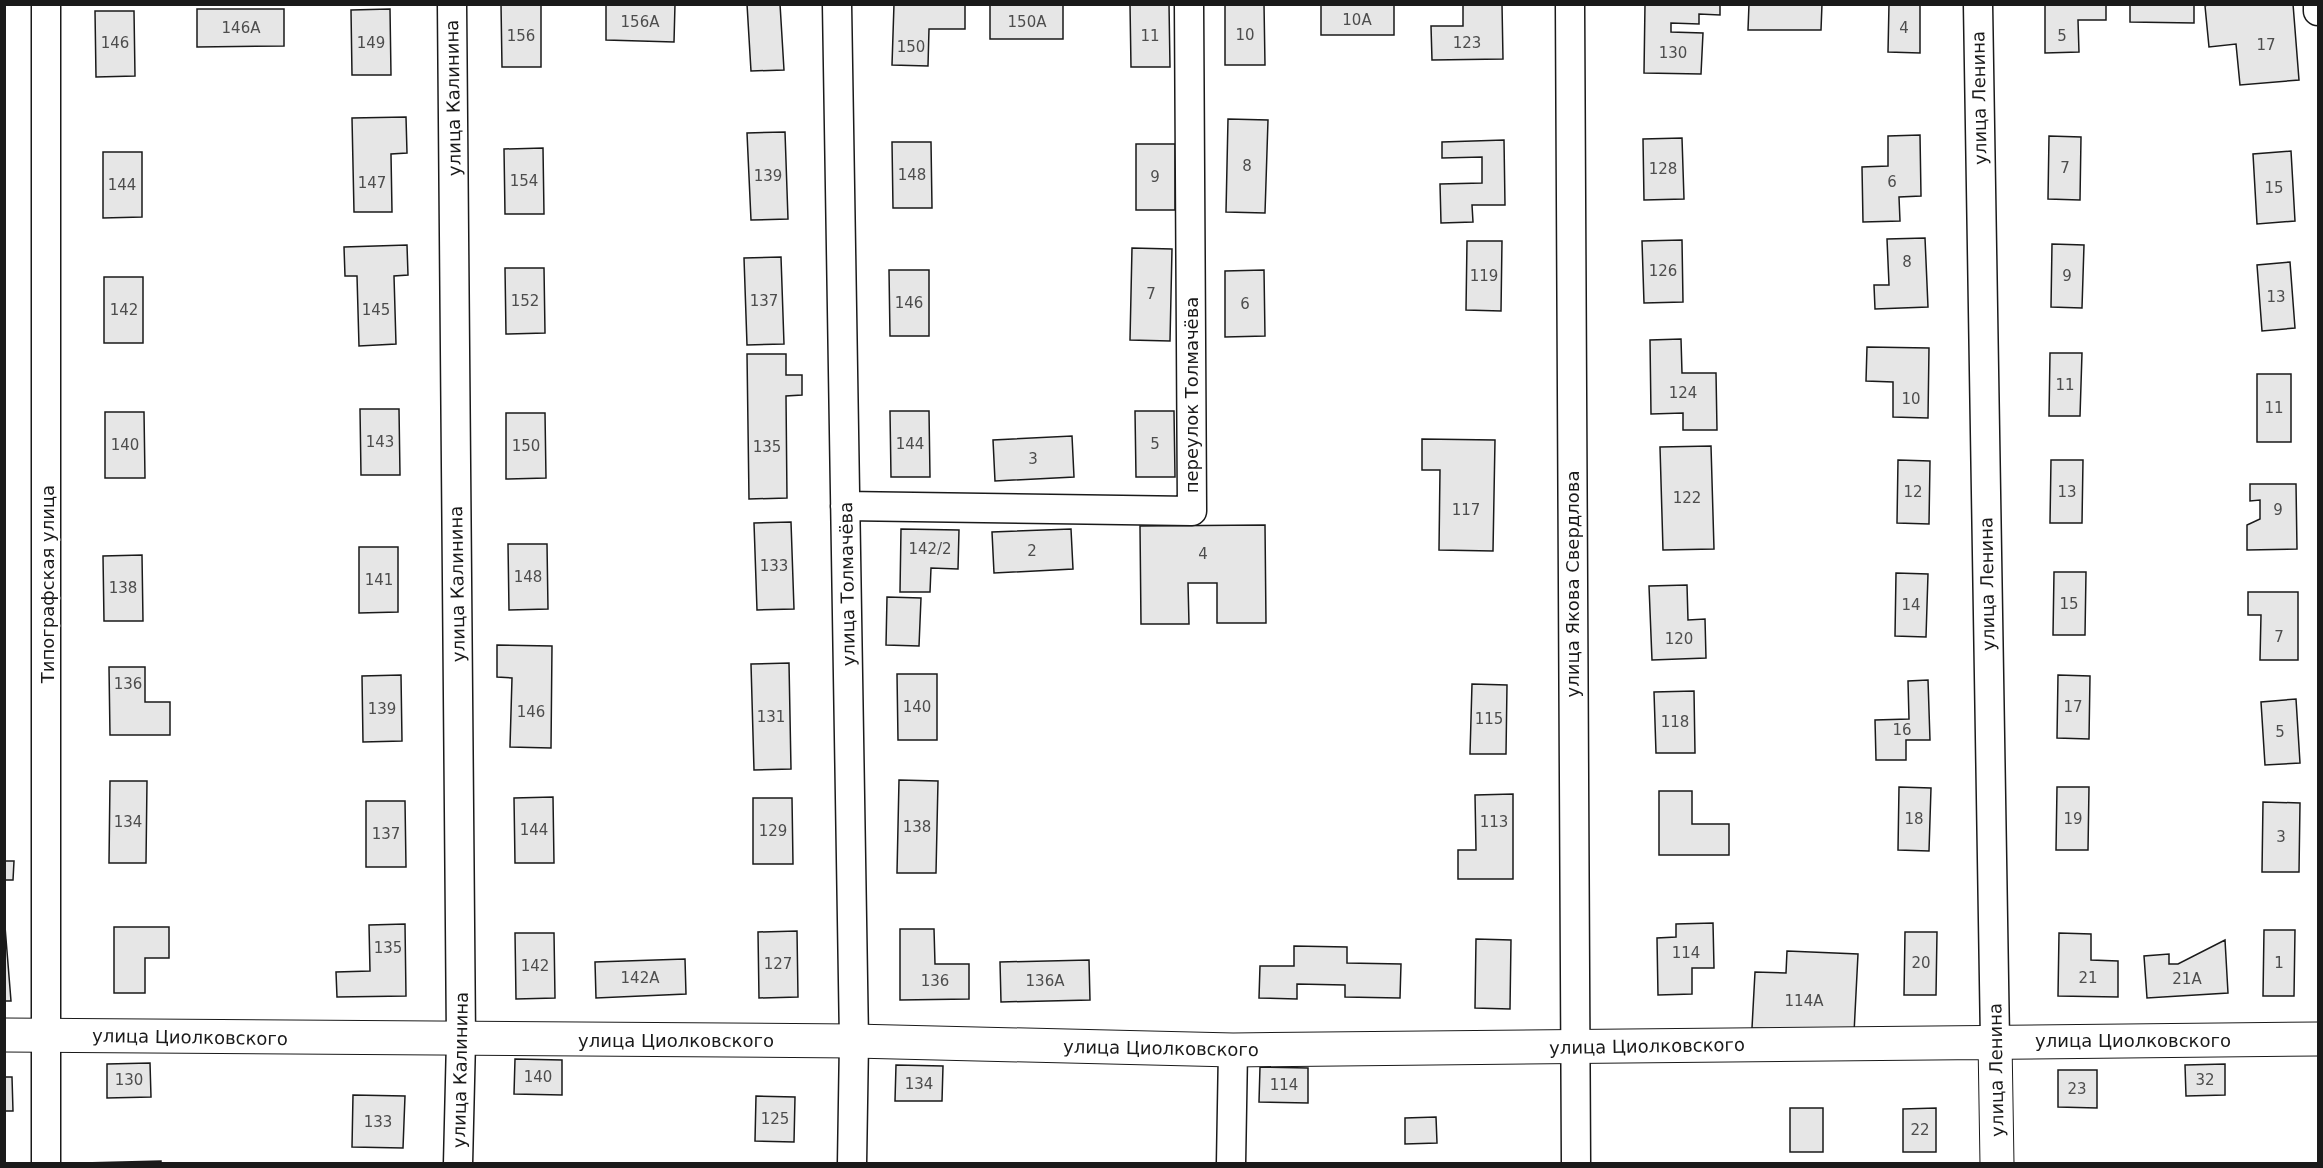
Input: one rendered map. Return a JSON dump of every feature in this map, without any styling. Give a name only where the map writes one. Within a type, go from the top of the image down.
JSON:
[{"type":"main road","name":"улица Циолковского","points":[[4,1035],[854,1041],[1233,1050],[2319,1039]]},
{"type":"main road","name":"улица Ленина","points":[[1995,1041],[1997,1164]]},
{"type":"street","name":"Типографская улица","points":[[46,4],[46,1164]]},
{"type":"street","name":"улица Калинина","points":[[452,4],[461,1040],[458,1164]]},
{"type":"street","name":"улица Толмачёва","points":[[837,4],[854,1041],[852,1164]]},
{"type":"street","name":"переулок Толмачёва","points":[[845,506],[1192,511],[1190,4]]},
{"type":"street","name":"улица Якова Свердлова","points":[[1570,4],[1576,1164]]},
{"type":"street","name":"улица Ленина","points":[[1978,4],[1995,1041]]},
{"type":"street","points":[[2318,4],[2319,11]]},
{"type":"street","points":[[1231,1164],[1233,1050]]},
{"type":"building","points":[[501,4],[541,4],[541,67],[502,67]]},
{"type":"building","points":[[606,4],[675,4],[674,42],[606,40]]},
{"type":"building","points":[[747,4],[780,4],[784,70],[751,71]]},
{"type":"building","points":[[894,4],[965,4],[965,29],[929,29],[928,66],[892,65]]},
{"type":"building","points":[[990,4],[1063,4],[1063,39],[990,39]]},
{"type":"building","points":[[1130,4],[1169,4],[1170,67],[1131,67]]},
{"type":"building","points":[[1225,4],[1264,4],[1265,65],[1225,65]]},
{"type":"building","points":[[1321,4],[1394,4],[1394,35],[1321,35]]},
{"type":"building","points":[[1463,4],[1502,4],[1503,59],[1432,60],[1431,26],[1463,26]]},
{"type":"building","points":[[1645,4],[1720,4],[1720,15],[1699,14],[1699,24],[1671,23],[1671,32],[1703,33],[1701,74],[1644,73]]},
{"type":"building","points":[[1749,4],[1822,4],[1821,30],[1748,30]]},
{"type":"building","points":[[1889,4],[1920,4],[1920,53],[1888,52]]},
{"type":"building","points":[[2045,4],[2106,4],[2106,20],[2078,20],[2079,52],[2045,53]]},
{"type":"building","points":[[2130,4],[2194,4],[2194,23],[2130,22]]},
{"type":"building","points":[[2209,4],[2293,4],[2299,80],[2240,85],[2236,44],[2209,47],[2205,6]]},
{"type":"building","points":[[197,9],[284,9],[284,46],[197,47]]},
{"type":"building","points":[[390,9],[391,75],[352,75],[351,10]]},
{"type":"building","points":[[95,11],[134,11],[135,76],[96,77]]},
{"type":"building","points":[[406,117],[407,153],[391,154],[392,212],[354,212],[352,118]]},
{"type":"building","points":[[1228,119],[1268,120],[1265,213],[1226,212]]},
{"type":"building","points":[[785,132],[788,219],[751,220],[747,133]]},
{"type":"building","points":[[1920,135],[1921,196],[1899,197],[1900,221],[1863,222],[1862,167],[1888,166],[1888,136]]},
{"type":"building","points":[[2049,136],[2081,137],[2080,200],[2048,199]]},
{"type":"building","points":[[1682,138],[1684,199],[1644,200],[1643,139]]},
{"type":"building","points":[[1504,140],[1505,205],[1472,205],[1473,222],[1441,223],[1440,184],[1482,183],[1482,157],[1442,158],[1442,142]]},
{"type":"building","points":[[892,142],[931,142],[932,208],[893,208]]},
{"type":"building","points":[[1136,144],[1175,144],[1175,210],[1136,210]]},
{"type":"building","points":[[543,148],[544,214],[505,214],[504,149]]},
{"type":"building","points":[[2291,151],[2295,221],[2257,224],[2253,154]]},
{"type":"building","points":[[103,152],[142,152],[142,217],[103,218]]},
{"type":"building","points":[[1925,238],[1928,307],[1875,309],[1874,285],[1889,285],[1887,239]]},
{"type":"building","points":[[1682,240],[1683,302],[1644,303],[1642,241]]},
{"type":"building","points":[[1467,241],[1502,241],[1501,311],[1466,310]]},
{"type":"building","points":[[2052,244],[2084,245],[2082,308],[2051,307]]},
{"type":"building","points":[[407,245],[408,275],[394,276],[396,344],[359,346],[357,276],[345,276],[344,247]]},
{"type":"building","points":[[1132,248],[1172,249],[1170,341],[1130,340]]},
{"type":"building","points":[[781,257],[784,344],[747,345],[744,258]]},
{"type":"building","points":[[2290,262],[2295,328],[2262,331],[2257,265]]},
{"type":"building","points":[[505,268],[544,268],[545,333],[506,334]]},
{"type":"building","points":[[889,270],[929,270],[929,336],[890,336]]},
{"type":"building","points":[[1264,270],[1265,336],[1225,337],[1225,271]]},
{"type":"building","points":[[104,277],[143,277],[143,343],[104,343]]},
{"type":"building","points":[[1681,339],[1682,373],[1716,373],[1717,430],[1683,430],[1683,413],[1651,414],[1650,340]]},
{"type":"building","points":[[1867,347],[1929,348],[1928,418],[1893,417],[1893,382],[1866,381]]},
{"type":"building","points":[[2050,353],[2082,353],[2080,416],[2049,416]]},
{"type":"building","points":[[747,354],[786,354],[786,375],[802,375],[802,395],[786,396],[787,498],[749,499]]},
{"type":"building","points":[[2257,374],[2291,374],[2291,442],[2257,442]]},
{"type":"building","points":[[360,409],[399,409],[400,475],[361,475]]},
{"type":"building","points":[[890,411],[929,411],[930,477],[891,477]]},
{"type":"building","points":[[1135,411],[1174,411],[1175,477],[1136,477]]},
{"type":"building","points":[[105,412],[144,412],[145,478],[105,478]]},
{"type":"building","points":[[506,413],[545,413],[546,478],[506,479]]},
{"type":"building","points":[[1072,436],[1074,477],[995,481],[993,440]]},
{"type":"building","points":[[1422,439],[1495,440],[1493,551],[1439,550],[1440,470],[1422,470]]},
{"type":"building","points":[[1711,446],[1714,549],[1663,550],[1660,447]]},
{"type":"building","points":[[1898,460],[1930,461],[1929,524],[1897,523]]},
{"type":"building","points":[[2051,460],[2083,460],[2082,523],[2050,523]]},
{"type":"building","points":[[2250,484],[2296,484],[2297,549],[2247,550],[2247,525],[2260,519],[2260,500],[2250,501]]},
{"type":"building","points":[[791,522],[794,609],[757,610],[754,523]]},
{"type":"building","points":[[1265,525],[1266,623],[1217,623],[1217,583],[1188,583],[1189,624],[1141,624],[1140,526]]},
{"type":"building","points":[[901,529],[959,530],[958,569],[931,568],[930,592],[900,592]]},
{"type":"building","points":[[1071,529],[1073,569],[994,573],[992,532]]},
{"type":"building","points":[[508,544],[547,544],[548,609],[509,610]]},
{"type":"building","points":[[359,547],[398,547],[398,612],[359,613]]},
{"type":"building","points":[[142,555],[143,621],[104,621],[103,556]]},
{"type":"building","points":[[2054,572],[2086,572],[2085,635],[2053,635]]},
{"type":"building","points":[[1896,573],[1928,574],[1926,637],[1895,636]]},
{"type":"building","points":[[1687,585],[1688,620],[1705,619],[1706,658],[1652,660],[1649,586]]},
{"type":"building","points":[[2248,592],[2298,592],[2298,660],[2260,660],[2261,615],[2248,615]]},
{"type":"building","points":[[887,597],[921,598],[919,646],[886,645]]},
{"type":"building","points":[[497,645],[552,646],[551,748],[510,747],[512,678],[497,677]]},
{"type":"building","points":[[789,663],[791,769],[754,770],[751,664]]},
{"type":"building","points":[[109,667],[145,667],[145,702],[170,702],[170,735],[110,735]]},
{"type":"building","points":[[897,674],[937,674],[937,740],[898,740]]},
{"type":"building","points":[[401,675],[402,741],[363,742],[362,676]]},
{"type":"building","points":[[2058,675],[2090,676],[2089,739],[2057,738]]},
{"type":"building","points":[[1928,680],[1930,740],[1906,740],[1906,760],[1876,760],[1875,720],[1909,719],[1908,681]]},
{"type":"building","points":[[1472,684],[1507,685],[1506,754],[1470,754]]},
{"type":"building","points":[[1694,691],[1695,753],[1656,753],[1654,692]]},
{"type":"building","points":[[2296,699],[2300,763],[2265,765],[2261,702]]},
{"type":"building","points":[[899,780],[938,781],[936,873],[897,873]]},
{"type":"building","points":[[110,781],[147,781],[146,863],[109,863]]},
{"type":"building","points":[[1899,787],[1931,788],[1929,851],[1898,850]]},
{"type":"building","points":[[2057,787],[2089,787],[2088,850],[2056,850]]},
{"type":"building","points":[[1659,791],[1692,791],[1692,824],[1729,824],[1729,855],[1659,855]]},
{"type":"building","points":[[1513,794],[1513,879],[1458,879],[1458,850],[1476,850],[1475,795]]},
{"type":"building","points":[[553,797],[554,863],[515,863],[514,798]]},
{"type":"building","points":[[753,798],[792,798],[793,864],[753,864]]},
{"type":"building","points":[[366,801],[405,801],[406,867],[366,867]]},
{"type":"building","points":[[2263,802],[2300,803],[2299,872],[2262,872]]},
{"type":"building","points":[[4,861],[14,861],[13,880],[4,880]]},
{"type":"building","points":[[4,914],[11,1001],[4,1001]]},
{"type":"building","points":[[1713,923],[1714,968],[1692,968],[1692,994],[1658,995],[1657,938],[1676,937],[1676,924]]},
{"type":"building","points":[[405,924],[406,996],[337,997],[336,972],[370,971],[369,925]]},
{"type":"building","points":[[114,927],[169,927],[169,958],[145,958],[145,993],[114,993]]},
{"type":"building","points":[[900,929],[934,929],[935,964],[969,964],[969,999],[900,1000]]},
{"type":"building","points":[[2264,930],[2295,930],[2294,996],[2263,996]]},
{"type":"building","points":[[797,931],[798,997],[759,998],[758,932]]},
{"type":"building","points":[[1905,932],[1937,932],[1936,995],[1904,995]]},
{"type":"building","points":[[515,933],[554,933],[555,998],[516,999]]},
{"type":"building","points":[[2059,933],[2091,934],[2091,960],[2118,961],[2118,997],[2058,996]]},
{"type":"building","points":[[1476,939],[1511,940],[1510,1009],[1475,1008]]},
{"type":"building","points":[[2225,940],[2228,993],[2147,998],[2144,956],[2169,954],[2169,964],[2178,964]]},
{"type":"building","points":[[1294,946],[1347,947],[1347,963],[1401,964],[1400,998],[1345,997],[1345,985],[1297,984],[1297,999],[1259,998],[1260,966],[1294,966]]},
{"type":"building","points":[[1787,951],[1858,954],[1854,1033],[1752,1028],[1755,972],[1786,973]]},
{"type":"building","points":[[685,959],[686,994],[596,998],[595,962]]},
{"type":"building","points":[[1089,960],[1090,1000],[1001,1002],[1000,962]]},
{"type":"building","points":[[515,1059],[562,1060],[562,1095],[514,1094]]},
{"type":"building","points":[[150,1063],[151,1097],[107,1098],[107,1064]]},
{"type":"building","points":[[2225,1064],[2225,1095],[2186,1096],[2185,1065]]},
{"type":"building","points":[[896,1065],[943,1066],[942,1101],[895,1101]]},
{"type":"building","points":[[1260,1067],[1308,1068],[1308,1103],[1259,1102]]},
{"type":"building","points":[[2058,1070],[2097,1070],[2097,1108],[2058,1107]]},
{"type":"building","points":[[4,1077],[12,1077],[13,1111],[4,1111]]},
{"type":"building","points":[[353,1095],[405,1096],[403,1148],[352,1147]]},
{"type":"building","points":[[756,1096],[795,1097],[794,1142],[755,1141]]},
{"type":"building","points":[[1790,1108],[1823,1108],[1823,1152],[1790,1152]]},
{"type":"building","points":[[1936,1108],[1936,1152],[1903,1152],[1903,1109]]},
{"type":"building","points":[[1436,1117],[1437,1143],[1405,1144],[1405,1118]]},
{"type":"building","points":[[161,1161],[161,1164],[83,1164],[83,1163]]}]
